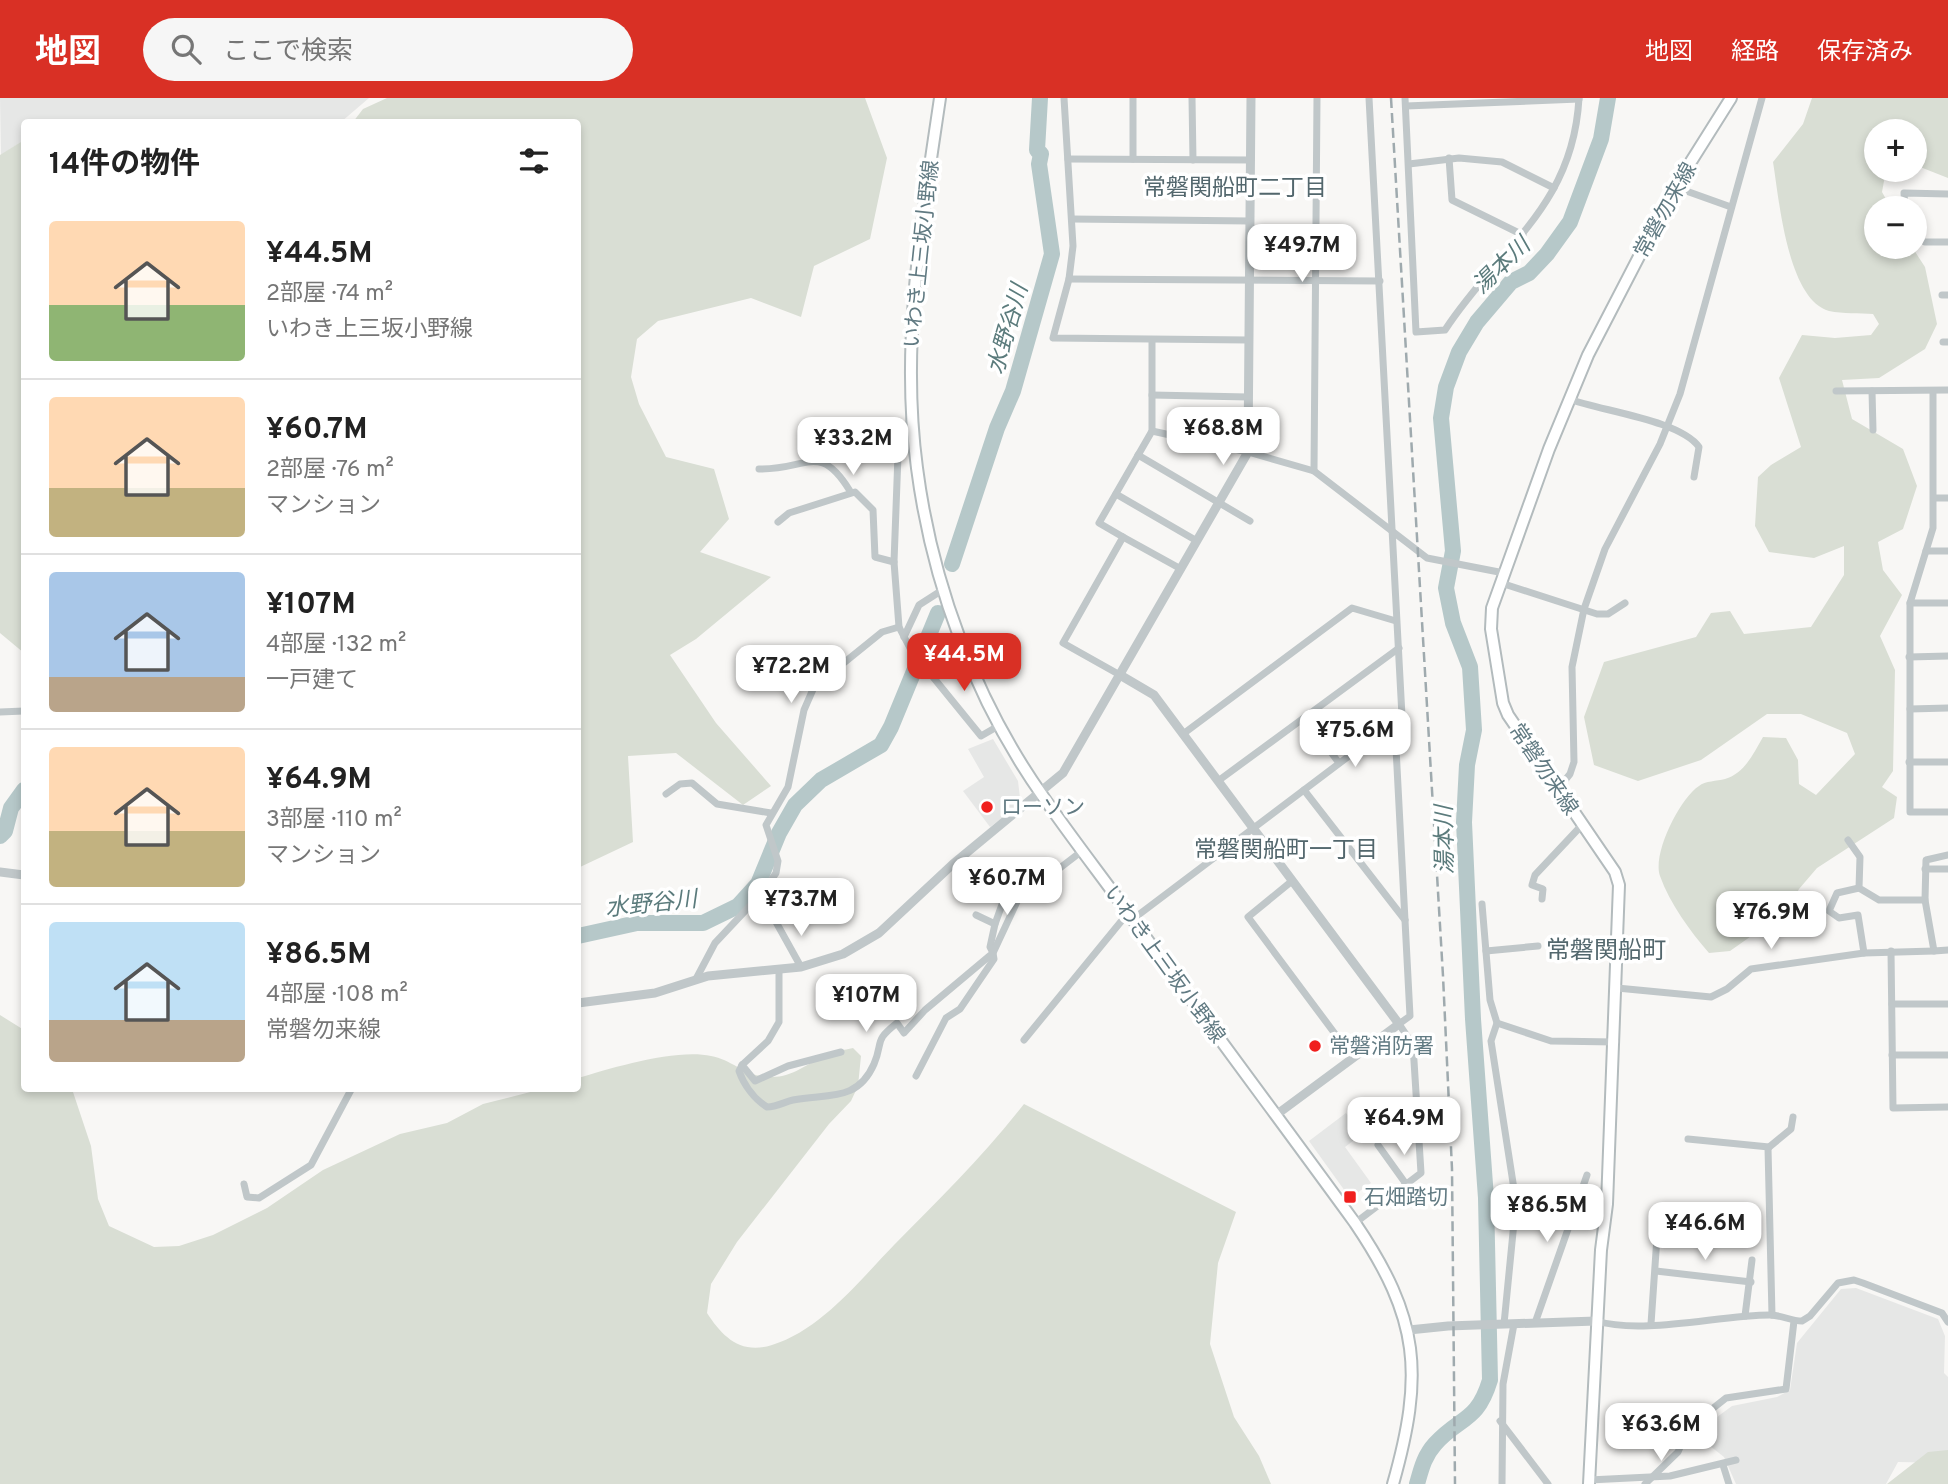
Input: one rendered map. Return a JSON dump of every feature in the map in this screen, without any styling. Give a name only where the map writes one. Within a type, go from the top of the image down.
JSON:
[{"type":"main road","name":"いわき上三坂小野線","points":[[940,98],[915,274],[910,359],[912,415],[924,506],[944,589],[979,683],[1000,726],[1041,794],[1355,1223],[1389,1277],[1409,1331],[1410,1415],[1393,1484]]},
{"type":"main road","name":"常磐勿来線","points":[[1589,1482],[1596,1321],[1607,1204],[1615,1042],[1620,911],[1618,879],[1516,729],[1503,703],[1491,629],[1492,608],[1569,399],[1675,187],[1731,98]]},
{"type":"street","points":[[1064,98],[1072,219],[1069,279],[1053,338],[1248,340]]},
{"type":"street","points":[[1133,98],[1133,159]]},
{"type":"street","points":[[1192,98],[1193,160]]},
{"type":"street","points":[[581,1003],[655,993],[696,979],[801,967],[843,954],[879,933],[954,863],[1041,794],[1063,773],[1248,452],[1251,98]]},
{"type":"street","points":[[1314,471],[1317,98]]},
{"type":"street","points":[[1024,1040],[1130,916],[1253,829],[1402,716],[1396,621],[1397,579],[1391,532],[1393,503],[1369,98]]},
{"type":"street","points":[[1558,789],[1570,774],[1574,762],[1572,667],[1584,609],[1605,549],[1667,427],[1688,368],[1762,98]]},
{"type":"street","points":[[1579,99],[1572,149],[1555,188],[1523,236],[1472,292],[1445,330],[1416,332],[1406,102],[1579,99]]},
{"type":"street","points":[[1409,164],[1449,158],[1502,162],[1555,188]]},
{"type":"street","points":[[1449,158],[1452,200],[1523,236]]},
{"type":"street","points":[[1068,159],[1251,160]]},
{"type":"street","points":[[1675,187],[1731,207]]},
{"type":"street","points":[[1904,196],[1904,193],[1948,194]]},
{"type":"street","points":[[1072,219],[1250,221]]},
{"type":"street","points":[[1927,242],[1948,242]]},
{"type":"street","points":[[1069,279],[1380,281]]},
{"type":"street","points":[[1152,341],[1152,431],[1099,523],[1181,569]]},
{"type":"street","points":[[1836,391],[1948,390]]},
{"type":"street","points":[[1872,391],[1873,430]]},
{"type":"street","points":[[1933,391],[1933,528],[1910,603],[1910,813],[1948,812]]},
{"type":"street","points":[[1152,395],[1248,397]]},
{"type":"street","points":[[1569,399],[1667,427],[1697,444],[1694,477]]},
{"type":"street","points":[[912,415],[898,455],[894,562],[899,627],[911,650],[981,736],[1000,726]]},
{"type":"street","points":[[1152,431],[1248,452],[1314,471],[1391,532],[1434,560],[1469,566],[1584,609],[1608,614],[1625,603]]},
{"type":"street","points":[[1138,455],[1250,521]]},
{"type":"street","points":[[759,470],[786,469],[819,461],[834,468],[850,491],[862,495],[873,510],[874,557],[894,562]]},
{"type":"street","points":[[779,522],[789,513],[850,491]]},
{"type":"street","points":[[1116,494],[1197,541]]},
{"type":"street","points":[[1934,498],[1948,498]]},
{"type":"street","points":[[1123,537],[1063,643],[1154,695],[1413,1045],[1421,1173],[1355,1223]]},
{"type":"street","points":[[1926,551],[1948,551]]},
{"type":"street","points":[[904,637],[919,605],[944,589]]},
{"type":"street","points":[[1910,603],[1948,603]]},
{"type":"street","points":[[1183,734],[1352,608],[1396,621]]},
{"type":"street","points":[[696,979],[715,943],[773,881],[778,867],[766,825],[788,787],[804,710],[814,687],[882,632],[899,627]]},
{"type":"street","points":[[1218,781],[1399,648]]},
{"type":"street","points":[[1909,657],[1948,656]]},
{"type":"street","points":[[1910,709],[1948,708]]},
{"type":"street","points":[[0,712],[21,711]]},
{"type":"street","points":[[1305,717],[1339,764]]},
{"type":"street","points":[[1276,1115],[1410,1016],[1396,748],[1382,731]]},
{"type":"street","points":[[1909,762],[1948,762]]},
{"type":"street","points":[[666,794],[680,784],[692,783],[717,804],[771,813]]},
{"type":"street","points":[[1304,790],[1405,920]]},
{"type":"street","points":[[1542,899],[1543,889],[1532,885],[1535,874],[1582,825]]},
{"type":"street","points":[[1847,839],[1860,857],[1859,888]]},
{"type":"street","points":[[779,971],[779,1022],[768,1041],[742,1065],[739,1071],[743,1081],[755,1098],[767,1107],[806,1098],[842,1095],[870,1070],[881,1036],[897,1023],[904,1033],[925,1010],[993,953],[1022,891],[1031,880],[1039,874],[1056,871],[1082,851]]},
{"type":"street","points":[[1934,950],[1925,900],[1926,860],[1948,855]]},
{"type":"street","points":[[1926,869],[1948,869]]},
{"type":"street","points":[[0,872],[21,876]]},
{"type":"street","points":[[1292,881],[1248,917],[1353,1058]]},
{"type":"street","points":[[1864,953],[1858,915],[1839,918],[1829,911],[1836,893],[1859,888],[1879,900],[1925,900]]},
{"type":"street","points":[[916,1076],[946,1018],[960,1009],[994,959],[990,947],[1004,899]]},
{"type":"street","points":[[1482,904],[1490,1000],[1497,1023],[1491,1041],[1516,1202],[1500,1421],[1502,1484]]},
{"type":"street","points":[[976,915],[995,924]]},
{"type":"street","points":[[776,922],[801,967]]},
{"type":"street","points":[[1486,951],[1538,946]]},
{"type":"street","points":[[1617,988],[1711,997],[1727,989],[1751,969],[1864,953],[1948,950]]},
{"type":"street","points":[[1891,951],[1893,1108],[1948,1107]]},
{"type":"street","points":[[1892,1004],[1948,1004]]},
{"type":"street","points":[[1497,1023],[1551,1041],[1615,1042]]},
{"type":"street","points":[[742,1065],[755,1081],[788,1066],[841,1052]]},
{"type":"street","points":[[1892,1055],[1948,1055]]},
{"type":"street","points":[[244,1184],[247,1197],[259,1198],[311,1165],[350,1092]]},
{"type":"street","points":[[1688,1139],[1769,1147],[1791,1129],[1793,1117]]},
{"type":"street","points":[[1378,1145],[1406,1184]]},
{"type":"street","points":[[1769,1147],[1768,1227],[1772,1315]]},
{"type":"street","points":[[1535,1323],[1587,1175]]},
{"type":"street","points":[[1651,1324],[1657,1237]]},
{"type":"street","points":[[1745,1316],[1752,1261]]},
{"type":"street","points":[[1656,1271],[1751,1282]]},
{"type":"street","points":[[1409,1331],[1596,1321],[1607,1324],[1651,1324],[1772,1315],[1794,1321],[1806,1319],[1838,1283],[1854,1280],[1942,1313],[1948,1320]]},
{"type":"street","points":[[1646,1481],[1678,1451],[1688,1428],[1726,1398],[1786,1389],[1794,1321]]},
{"type":"street","points":[[1500,1421],[1548,1484]]},
{"type":"street","points":[[1589,1482],[1646,1481],[1736,1460]]},
{"type":"street","points":[[1723,1465],[1729,1484]]},
{"type":"shaded area","points":[[0,98],[369,98],[344,119],[21,119],[21,142],[1,155]]},
{"type":"shaded area","points":[[387,98],[865,98],[887,158],[870,239],[814,266],[801,317],[751,298],[658,321],[637,339],[631,377],[639,404],[666,457],[714,469],[729,519],[700,552],[771,577],[696,639],[670,655],[716,723],[771,786],[743,805],[676,753],[628,756],[633,842],[581,867],[581,119],[355,119],[363,109]]},
{"type":"shaded area","points":[[1812,98],[1948,98],[1948,178],[1927,170],[1927,119],[1864,119],[1864,182],[1884,182],[1882,192],[1884,196],[1864,196],[1864,259],[1920,259],[1925,267],[1937,324],[1925,349],[1879,378],[1842,380],[1852,419],[1903,449],[1917,486],[1903,529],[1878,542],[1883,570],[1902,595],[1880,636],[1895,670],[1893,771],[1882,787],[1897,797],[1894,818],[1817,868],[1799,889],[1788,910],[1730,951],[1709,953],[1681,917],[1660,876],[1660,854],[1676,814],[1699,786],[1725,779],[1738,772],[1748,762],[1763,737],[1786,738],[1798,760],[1799,784],[1816,795],[1855,754],[1847,733],[1801,714],[1767,714],[1701,760],[1638,781],[1594,765],[1584,717],[1604,662],[1696,637],[1711,613],[1730,611],[1744,634],[1811,627],[1844,575],[1844,546],[1814,558],[1769,552],[1755,526],[1758,477],[1771,465],[1801,447],[1779,378],[1802,335],[1835,338],[1871,335],[1879,324],[1873,314],[1829,311],[1815,303],[1803,288],[1794,268],[1782,222],[1773,162],[1803,124]]},
{"type":"shaded area","points":[[21,142],[21,650],[0,633],[0,155]]},
{"type":"shaded area","points":[[993,739],[1018,781],[1020,798],[1024,802],[990,827],[963,791],[984,777],[968,749]]},
{"type":"shaded area","points":[[0,1015],[21,1028],[21,1092],[73,1092],[91,1146],[98,1199],[109,1226],[154,1247],[179,1246],[213,1235],[267,1208],[323,1170],[400,1134],[447,1123],[483,1104],[530,1092],[581,1092],[581,1077],[663,1057],[697,1054],[711,1056],[755,1075],[772,1077],[787,1075],[829,1054],[853,1048],[861,1056],[858,1086],[851,1101],[829,1124],[737,1242],[711,1284],[707,1313],[726,1336],[750,1347],[772,1345],[790,1338],[839,1302],[961,1176],[1024,1104],[1236,1212],[1218,1263],[1210,1344],[1234,1417],[1259,1456],[1271,1484],[0,1484]]},
{"type":"shaded area","points":[[1346,1113],[1362,1134],[1345,1147],[1371,1183],[1350,1198],[1309,1141]]},
{"type":"shaded area","points":[[1856,1288],[1938,1319],[1945,1336],[1944,1373],[1948,1377],[1948,1463],[1898,1462],[1886,1484],[1736,1484],[1724,1457],[1700,1438],[1702,1428],[1732,1406],[1777,1397],[1790,1390],[1797,1343],[1841,1289]]},
{"type":"shaded area","points":[[1948,1450],[1948,1484],[1887,1484],[1928,1452]]},
{"type":"waterway","name":"水野谷川","points":[[952,564],[997,428],[1013,391],[1052,254],[1039,164],[1041,154],[1037,150],[1040,98]]},
{"type":"waterway","name":"湯本川","points":[[1417,1484],[1423,1463],[1431,1449],[1473,1412],[1485,1394],[1490,1380],[1486,1198],[1473,1019],[1464,822],[1467,765],[1474,730],[1470,667],[1453,623],[1446,588],[1453,551],[1441,418],[1446,387],[1459,352],[1477,322],[1511,282],[1529,273],[1547,254],[1570,222],[1601,139],[1608,98]]},
{"type":"waterway","name":"水野谷川","points":[[581,935],[637,923],[703,923],[738,906],[758,884],[779,833],[795,805],[821,780],[881,745],[938,613]]},
{"type":"waterway","name":"水野谷川","points":[[0,836],[5,831],[11,808],[21,794]]},
{"type":"railway","points":[[1391,98],[1452,1169],[1455,1484]]},
{"type":"place","name":"ローソン","points":[[987,807]]},
{"type":"place","name":"常磐消防署","points":[[1315,1046]]},
{"type":"place","name":"石畑踏切","points":[[1350,1197]]},
{"type":"district","name":"常磐関船町二丁目","points":[[1235,187]]},
{"type":"district","name":"常磐関船町一丁目","points":[[1286,849]]},
{"type":"district","name":"常磐関船町","points":[[1606,950]]}]
